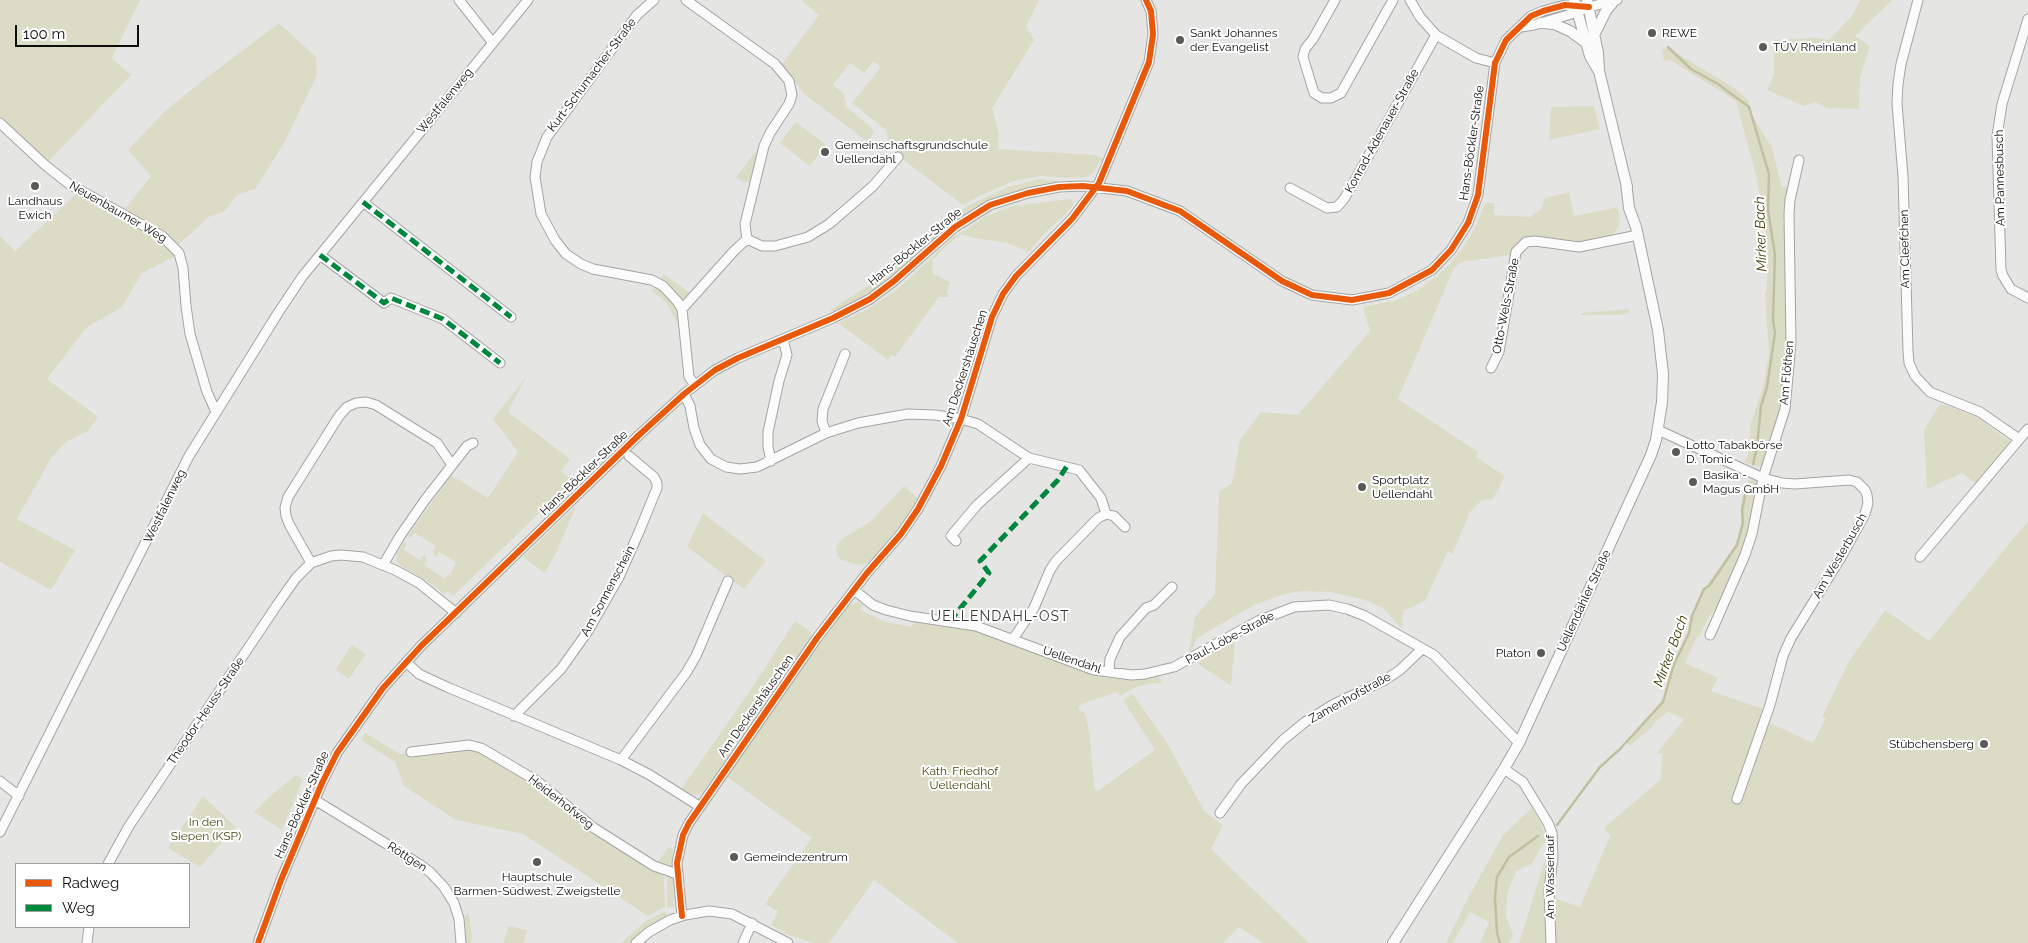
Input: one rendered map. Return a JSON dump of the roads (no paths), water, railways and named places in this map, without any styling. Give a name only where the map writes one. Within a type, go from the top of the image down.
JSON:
[{"type":"main road","points":[[1541,23],[1554,24],[1590,38],[1615,0]]},
{"type":"main road","name":"Uellendahler Straße","points":[[1588,3],[1590,38]]},
{"type":"main road","name":"Uellendahler Straße","points":[[1393,943],[1519,743],[1651,455],[1658,430],[1663,374],[1658,330],[1637,231],[1629,208],[1626,182],[1599,71],[1598,53],[1576,5]]},
{"type":"street","points":[[459,0],[493,43]]},
{"type":"street","name":"Westfalenweg","points":[[0,832],[189,456],[278,313],[302,277],[528,0]]},
{"type":"street","name":"Kurt-Schumacher-Straße","points":[[654,0],[637,15],[546,136],[537,162],[535,177],[541,214],[555,240],[566,254],[593,269],[652,280],[671,294],[682,309]]},
{"type":"street","points":[[686,0],[775,64],[786,75],[791,87],[792,96],[790,104],[770,133],[764,146],[745,224],[747,239]]},
{"type":"street","name":"Am Deckershäuschen","points":[[682,916],[677,874],[679,849],[683,835],[699,806],[817,638],[901,534],[918,510],[941,466],[961,419],[992,317],[1003,294],[1016,276],[1072,219],[1096,187],[1149,62],[1153,34],[1150,11],[1146,0]]},
{"type":"street","points":[[1335,0],[1313,39],[1305,49],[1303,57],[1314,92],[1322,98],[1331,98],[1341,93],[1393,0]]},
{"type":"street","points":[[1410,0],[1420,17],[1436,35],[1476,58],[1495,63]]},
{"type":"street","points":[[1542,10],[1556,0]]},
{"type":"street","points":[[1520,27],[1541,23],[1576,5],[1615,0]]},
{"type":"street","name":"Am Cleefchen","points":[[1918,0],[1898,84],[1897,104],[1904,176],[1908,351],[1910,363],[1915,376],[1930,392],[1980,412],[2019,440]]},
{"type":"street","name":"Hans-Böckler-Straße","points":[[258,943],[281,880],[337,753],[383,688],[406,662],[640,435],[684,394],[715,370],[733,360],[840,314],[870,299],[894,281],[954,227],[990,205],[1048,189],[1071,186],[1127,191],[1180,211],[1282,281],[1312,295],[1352,300],[1389,293],[1432,270],[1451,250],[1468,222],[1478,195],[1495,63],[1506,40],[1531,16],[1542,10],[1576,5]]},
{"type":"street","name":"Am Pannesbusch","points":[[2028,20],[2002,104],[1998,136],[2002,270],[2011,289],[2028,298]]},
{"type":"street","name":"Konrad-Adenauer-Straße","points":[[1290,188],[1327,208],[1336,207],[1344,199],[1436,35]]},
{"type":"street","name":"Neuenbaumer Weg","points":[[0,123],[44,165],[69,184],[162,236],[179,253],[183,268],[190,334],[206,392],[216,412]]},
{"type":"street","points":[[747,239],[762,246],[775,246],[808,236],[829,224],[874,186],[898,157]]},
{"type":"street","name":"Am Flöthen","points":[[1710,635],[1745,555],[1752,534],[1763,478],[1785,409],[1791,343],[1789,214],[1790,200],[1799,160]]},
{"type":"street","points":[[363,202],[511,317]]},
{"type":"street","name":"Otto-Wels-Straße","points":[[1491,368],[1499,352],[1516,252],[1526,242],[1535,241],[1579,247],[1637,231]]},
{"type":"street","points":[[695,385],[689,376],[682,309],[747,239]]},
{"type":"street","points":[[320,255],[384,302],[391,298],[443,319],[500,363]]},
{"type":"street","points":[[771,461],[768,432],[779,381],[787,355],[782,339]]},
{"type":"street","points":[[826,433],[822,421],[823,409],[845,354]]},
{"type":"street","points":[[684,394],[690,406],[694,428],[700,445],[711,459],[726,467],[740,469],[757,467],[826,433],[858,423],[908,414],[935,415],[978,424],[1029,458],[1080,470],[1101,498],[1106,514]]},
{"type":"street","points":[[311,563],[286,516],[286,502],[339,416],[347,407],[356,403],[366,402],[376,406],[437,443],[452,465]]},
{"type":"street","points":[[1920,557],[2028,429]]},
{"type":"street","name":"Am Westerbusch","points":[[1658,430],[1763,478],[1782,483],[1796,484],[1849,480],[1857,482],[1865,490],[1868,503],[1865,514],[1840,559],[1791,638],[1783,656],[1770,705],[1737,799]]},
{"type":"street","points":[[383,565],[400,536],[466,446],[473,443]]},
{"type":"street","name":"Am Sonnenschein","points":[[514,716],[561,669],[588,631],[619,577],[639,532],[657,488],[657,483],[654,477],[629,456]]},
{"type":"street","points":[[956,541],[952,536],[977,505],[1029,458]]},
{"type":"street","points":[[1012,639],[1034,608],[1050,570],[1056,561],[1098,518],[1106,514],[1114,516],[1125,527]]},
{"type":"street","name":"Theodor-Heuss-Straße","points":[[109,863],[129,826],[277,605],[296,578],[311,563],[331,556],[351,555],[383,565],[419,583],[456,613]]},
{"type":"street","points":[[620,760],[686,673],[696,656],[728,581]]},
{"type":"street","points":[[1110,672],[1110,659],[1120,637],[1146,608],[1154,605],[1172,587]]},
{"type":"street","name":"Uellendahl","points":[[854,590],[873,604],[886,610],[910,616],[964,623],[1094,670],[1132,674],[1162,671]]},
{"type":"street","name":"Paul-Löbe-Straße","points":[[1162,671],[1184,662],[1258,621],[1277,613],[1294,607],[1329,605],[1364,616],[1421,650],[1434,655],[1519,743]]},
{"type":"street","name":"Zamenhofstraße","points":[[1220,813],[1241,784],[1283,740],[1305,722],[1334,704],[1385,680],[1400,670],[1421,650]]},
{"type":"street","points":[[406,662],[419,674],[620,760],[650,775],[699,806]]},
{"type":"street","name":"Heiderhofweg","points":[[411,752],[469,745],[481,748],[537,781],[594,828],[654,866],[677,874]]},
{"type":"street","name":"Am Wasserlauf","points":[[1504,769],[1523,782],[1552,833],[1553,857],[1549,890],[1551,943]]},
{"type":"street","points":[[0,781],[19,796]]},
{"type":"street","name":"Röttgen","points":[[315,800],[430,872],[444,887],[454,903],[459,919],[461,943]]},
{"type":"street","points":[[636,943],[658,926],[697,912],[732,914],[788,943]]},
{"type":"street","points":[[743,943],[752,923]]},
{"type":"street","points":[[86,943],[89,928]]},
{"type":"waterway","name":"Mirker Bach","points":[[1668,47],[1691,69],[1718,84],[1749,107],[1769,174],[1768,210],[1775,255],[1773,320],[1775,333],[1767,387],[1761,406],[1757,447],[1753,464]]},
{"type":"waterway","name":"Mirker Bach","points":[[1557,825],[1600,767],[1620,749],[1663,702],[1674,664],[1689,633],[1692,616],[1704,589],[1709,586],[1737,545],[1743,523],[1742,510],[1747,487]]},
{"type":"waterway","name":"Mirker Bach","points":[[1500,943],[1497,933],[1495,897],[1497,877],[1509,857],[1538,836]]},
{"type":"place","name":"REWE","points":[[1652,33]]},
{"type":"place","name":"Sankt Johannes der Evangelist","points":[[1180,40]]},
{"type":"place","name":"TÜV Rheinland","points":[[1763,47]]},
{"type":"place","name":"Gemeinschaftsgrundschule Uellendahl","points":[[825,152]]},
{"type":"place","name":"Landhaus Ewich","points":[[35,186]]},
{"type":"place","name":"Lotto Tabakbörse D. Tomic","points":[[1676,452]]},
{"type":"place","name":"Basika - Magus GmbH","points":[[1693,482]]},
{"type":"place","name":"Sportplatz Uellendahl","points":[[1362,487]]},
{"type":"place","name":"Platon","points":[[1541,653]]},
{"type":"place","name":"Stübchensberg","points":[[1984,744]]},
{"type":"place","name":"Gemeindezentrum","points":[[734,857]]},
{"type":"place","name":"Hauptschule Barmen-Südwest, Zweigstelle","points":[[537,862]]},
{"type":"district","name":"UELLENDAHL-OST","points":[[1000,617]]},
{"type":"park label","name":"Kath. Friedhof Uellendahl","points":[[960,778]]},
{"type":"park label","name":"In den Siepen (KSP)","points":[[206,829]]}]
